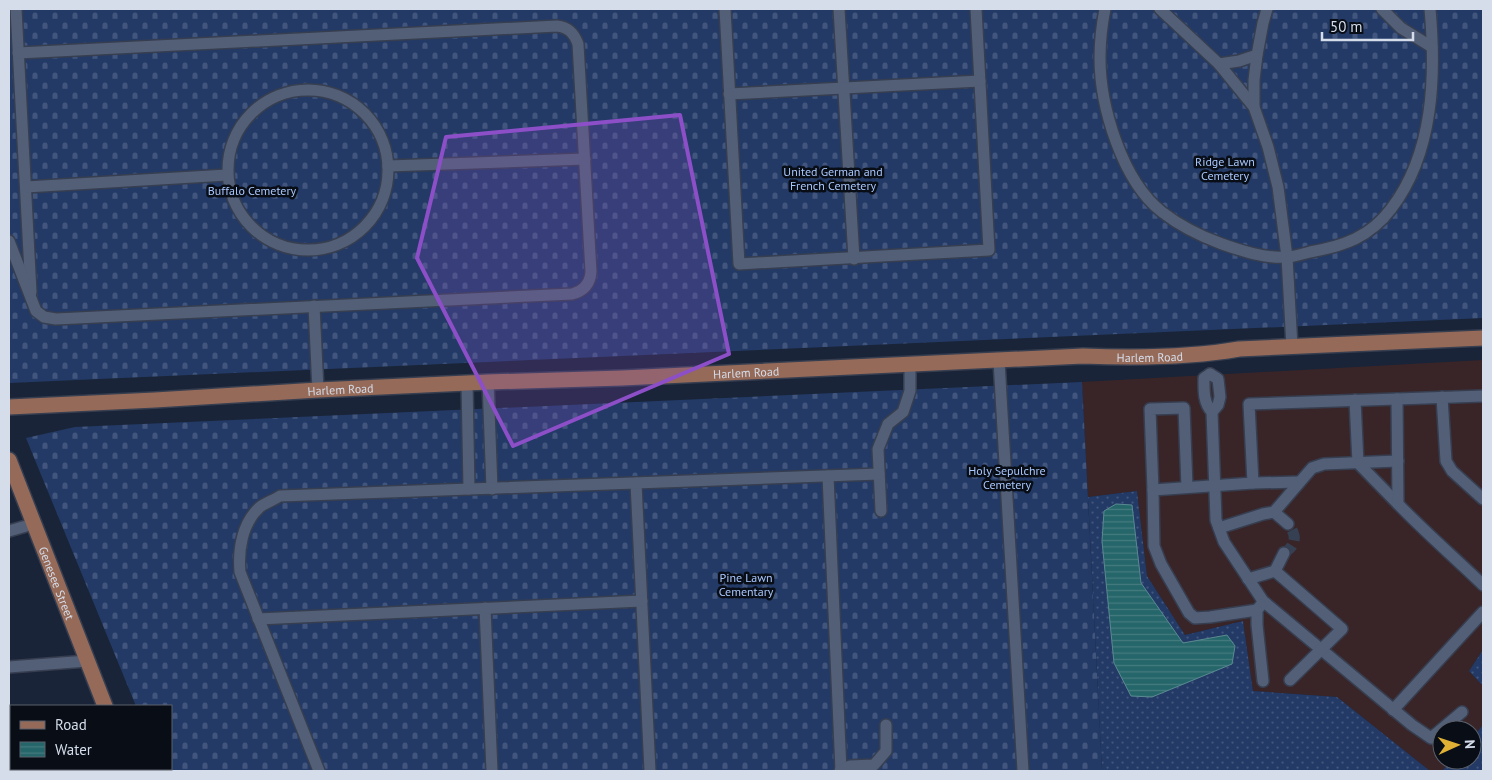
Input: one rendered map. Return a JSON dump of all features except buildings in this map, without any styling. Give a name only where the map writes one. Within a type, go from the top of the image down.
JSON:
[{"type":"main road","name":"Harlem Road","points":[[9,407],[488,382],[622,378],[1084,356],[1124,358],[1209,354],[1239,349],[1483,338]]},
{"type":"main road","name":"Genesee Street","points":[[9,460],[105,705]]},
{"type":"street","points":[[16,9],[32,301]]},
{"type":"street","points":[[725,9],[739,264],[989,250],[976,9]]},
{"type":"street","points":[[839,9],[854,258]]},
{"type":"street","points":[[1105,9],[1102,21],[1100,57],[1102,86],[1108,114],[1119,149],[1137,184],[1161,211],[1189,230],[1229,246],[1262,255],[1287,257],[1334,248],[1353,241],[1371,229],[1391,209],[1408,183],[1420,154],[1428,123],[1432,84],[1430,9]]},
{"type":"street","points":[[1160,9],[1219,64],[1254,107]]},
{"type":"street","points":[[1267,9],[1257,55],[1254,80],[1254,107],[1268,147],[1278,188],[1287,257],[1292,347]]},
{"type":"street","points":[[1382,9],[1401,28],[1432,47]]},
{"type":"street","points":[[9,241],[36,311],[44,317],[56,319],[572,294],[578,292],[589,283],[591,272],[578,44],[571,31],[561,26],[18,53]]},
{"type":"street","points":[[1219,64],[1239,61],[1257,55]]},
{"type":"street","points":[[729,94],[980,81]]},
{"type":"street","points":[[301,90],[318,90],[345,98],[367,115],[382,139],[388,166],[388,181],[379,208],[362,230],[338,245],[311,250],[272,242],[249,225],[234,202],[228,175],[235,136],[251,113],[274,97],[301,90]]},
{"type":"street","points":[[388,166],[584,159]]},
{"type":"street","points":[[26,186],[228,175]]},
{"type":"street","points":[[314,306],[318,390]]},
{"type":"street","points":[[1209,354],[1210,374],[1204,378],[1204,389],[1207,407],[1212,412],[1216,520],[1224,542],[1248,579],[1260,606],[1322,650],[1393,710],[1431,738],[1462,712]]},
{"type":"street","points":[[999,361],[1024,771]]},
{"type":"street","points":[[881,511],[878,449],[888,424],[903,412],[910,391],[910,364]]},
{"type":"street","points":[[488,382],[492,489]]},
{"type":"street","points":[[467,383],[469,489]]},
{"type":"street","points":[[1253,483],[1249,404],[1483,396]]},
{"type":"street","points":[[1442,397],[1446,461],[1452,471],[1478,488],[1483,499]]},
{"type":"street","points":[[1397,399],[1398,504]]},
{"type":"street","points":[[1356,400],[1358,463],[1425,532],[1483,585]]},
{"type":"street","points":[[1187,487],[1184,408],[1150,409],[1154,546],[1161,564],[1189,613],[1195,618],[1210,617],[1260,606]]},
{"type":"street","points":[[1219,528],[1274,512],[1312,468],[1324,464],[1398,461]]},
{"type":"street","points":[[319,771],[240,572],[239,556],[247,524],[260,507],[280,496],[879,474]]},
{"type":"street","points":[[828,476],[841,771],[850,766],[874,765],[886,751],[886,725]]},
{"type":"street","points":[[1153,490],[1215,485],[1299,482]]},
{"type":"street","points":[[636,483],[650,771]]},
{"type":"street","points":[[1274,512],[1288,524]]},
{"type":"street","points":[[9,530],[33,524]]},
{"type":"street","points":[[1248,579],[1275,571],[1284,553]]},
{"type":"street","points":[[1275,571],[1342,629],[1290,680]]},
{"type":"street","points":[[258,619],[642,601]]},
{"type":"street","points":[[1260,606],[1257,625],[1263,681]]},
{"type":"street","points":[[485,608],[492,771]]},
{"type":"street","points":[[1393,710],[1483,612]]},
{"type":"street","points":[[9,667],[87,661]]},
{"type":"highlighted area","points":[[680,115],[729,354],[513,446],[417,258],[446,137]]},
{"type":"shaded area","points":[[1483,360],[1483,650],[1469,671],[1483,686],[1483,725],[1482,726],[1482,720],[1432,720],[1432,770],[1442,771],[1430,771],[1337,697],[1253,691],[1243,621],[1185,635],[1147,576],[1137,491],[1088,497],[1082,382]]},
{"type":"green space","points":[[9,9],[1483,9],[1483,318],[9,383]]},
{"type":"green space","name":"Pine Lawn Cementary","points":[[1082,382],[1102,771],[162,771],[172,770],[172,705],[136,705],[26,438],[75,427]]},
{"type":"green space","points":[[1137,491],[1147,576],[1185,635],[1243,621],[1253,691],[1337,697],[1430,771],[1102,771],[1088,497]]},
{"type":"green space","points":[[1483,650],[1483,686],[1469,671]]},
{"type":"green space","points":[[1483,725],[1483,771],[1442,771],[1482,770]]},
{"type":"water","points":[[1116,504],[1132,505],[1141,583],[1183,643],[1227,635],[1235,646],[1232,664],[1152,697],[1131,696],[1114,663],[1102,541],[1104,511]]},
{"type":"tunnel","points":[[1284,553],[1291,547],[1294,540],[1293,532],[1288,524]]},
{"type":"park label","name":"Ridge Lawn Cemetery","points":[[1225,168]]},
{"type":"park label","name":"United German and French Cemetery","points":[[833,178]]},
{"type":"park label","name":"Buffalo Cemetery","points":[[252,190]]},
{"type":"park label","name":"Holy Sepulchre Cemetery","points":[[1007,477]]}]
